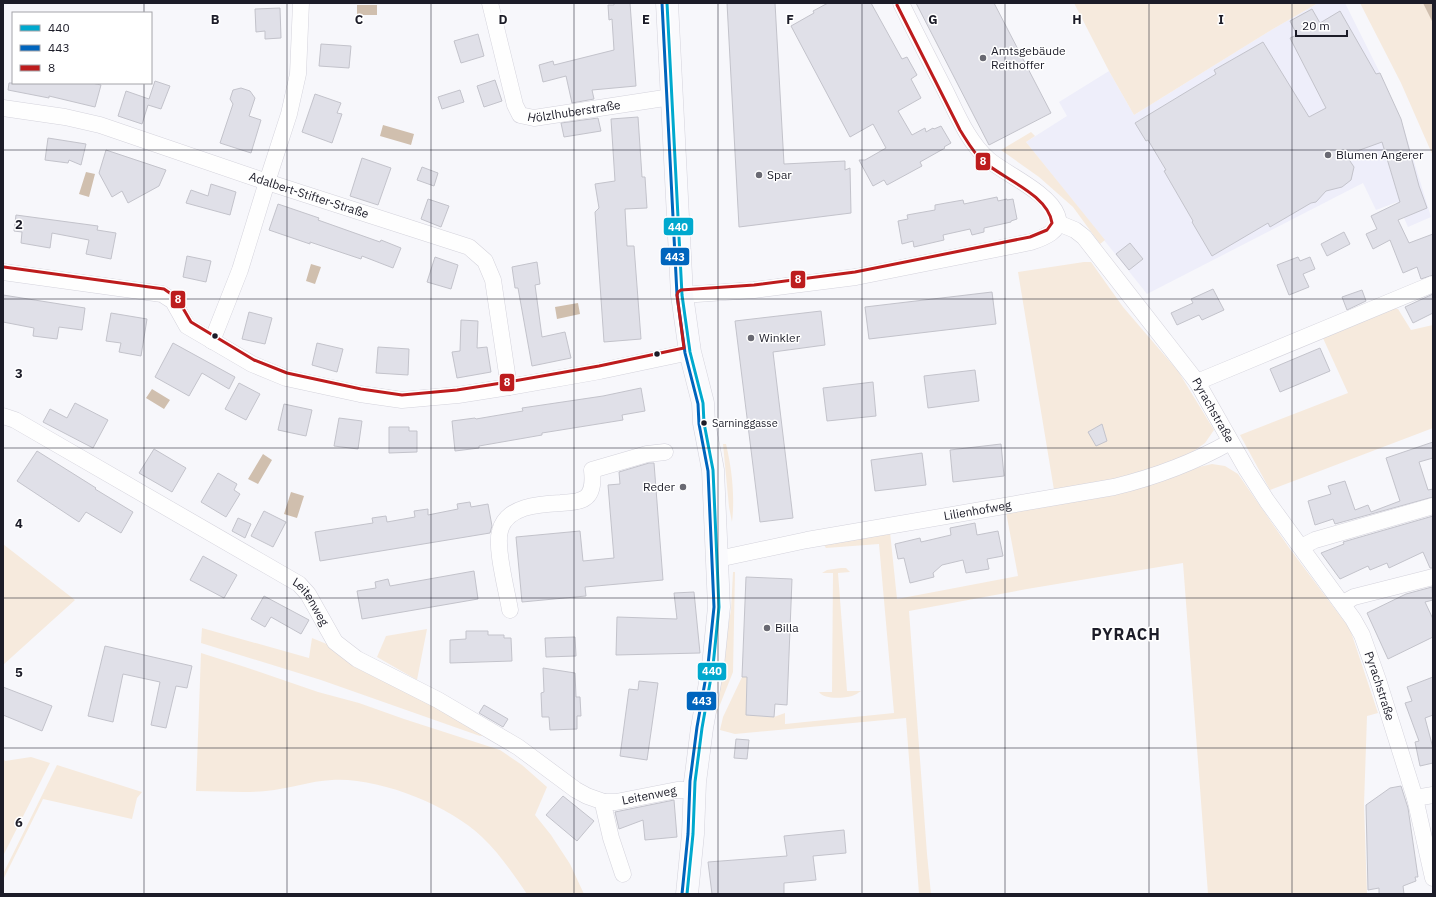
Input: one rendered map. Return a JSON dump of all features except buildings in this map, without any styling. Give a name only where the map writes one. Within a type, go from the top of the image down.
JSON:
[{"type":"street","points":[[212,341],[240,270],[289,114],[298,74],[301,3]]},
{"type":"street","name":"Hölzlhuberstraße","points":[[490,3],[514,105],[520,115],[534,118],[671,97]]},
{"type":"street","points":[[667,3],[682,295],[690,352],[703,403],[704,424],[713,470],[718,559],[719,606],[713,666],[702,728],[694,790],[693,834],[687,894]]},
{"type":"street","points":[[682,295],[793,286],[889,271],[1031,242],[1050,234],[1055,230],[1058,223],[1057,216],[1049,203],[1029,187],[988,159],[969,136],[901,3]]},
{"type":"street","name":"Adalbert-Stifter-Straße","points":[[3,108],[65,117],[100,125],[267,182],[469,247],[485,261],[493,280],[509,387]]},
{"type":"street","name":"Pyrachstraße","points":[[1058,223],[1076,230],[1084,237],[1197,382],[1230,442],[1267,501],[1343,603],[1353,619],[1366,647],[1378,680],[1415,798],[1433,878]]},
{"type":"street","points":[[3,272],[162,294],[173,301],[187,326],[252,364],[286,378],[360,394],[402,400],[458,395],[509,387],[600,371],[690,352]]},
{"type":"street","points":[[1197,382],[1433,284]]},
{"type":"street","name":"Leitenweg","points":[[3,416],[15,420],[35,431],[299,584],[308,594],[335,642],[357,659],[438,700],[522,750],[576,790],[587,796],[604,802],[616,802],[677,790],[694,790]]},
{"type":"street","name":"Lilienhofweg","points":[[718,559],[807,540],[1114,487],[1144,480],[1175,469],[1206,456],[1230,442]]},
{"type":"street","points":[[510,610],[498,545],[499,532],[503,522],[511,514],[521,508],[576,502],[586,498],[591,490],[593,479],[592,470],[647,454],[665,452]]},
{"type":"street","points":[[1301,547],[1315,540],[1433,506]]},
{"type":"street","points":[[1343,603],[1354,597],[1433,577]]},
{"type":"street","points":[[1415,798],[1433,795]]},
{"type":"street","name":"Leitenweg","points":[[604,802],[611,838],[623,874]]},
{"type":"shaded area","points":[[1074,3],[1318,3],[1268,32],[1134,115],[1109,71]]},
{"type":"shaded area","points":[[1318,3],[1345,3],[1401,119],[1431,217],[1408,227],[1397,202],[1376,210],[1363,183],[1147,294],[1026,142],[1067,116],[1059,102],[1109,71],[1134,115],[1268,32]]},
{"type":"shaded area","points":[[1360,3],[1426,3],[1433,17],[1433,156],[1401,83]]},
{"type":"shaded area","points":[[1423,3],[1433,3],[1433,23]]},
{"type":"shaded area","points":[[357,5],[377,5],[377,15],[357,15]]},
{"type":"shaded area","points":[[383,125],[414,134],[411,145],[380,136]]},
{"type":"shaded area","points":[[1031,132],[1035,136],[1026,142],[1105,240],[1100,244],[1073,207],[1039,177],[1001,150]]},
{"type":"shaded area","points":[[86,172],[95,174],[89,197],[79,194]]},
{"type":"shaded area","points":[[1091,262],[1123,307],[1178,371],[1214,430],[1205,443],[1191,453],[1163,466],[1129,478],[1054,490],[1018,272]]},
{"type":"shaded area","points":[[311,264],[321,267],[315,284],[306,281]]},
{"type":"shaded area","points":[[578,303],[580,314],[557,319],[555,307]]},
{"type":"shaded area","points":[[1389,307],[1398,309],[1411,330],[1433,325],[1433,428],[1270,490],[1240,435],[1348,393],[1322,336]]},
{"type":"shaded area","points":[[152,389],[170,400],[164,409],[146,398]]},
{"type":"shaded area","points":[[723,444],[726,444],[730,463],[733,493],[732,522],[729,507]]},
{"type":"shaded area","points":[[263,454],[272,460],[258,484],[248,479]]},
{"type":"shaded area","points":[[1212,464],[1225,466],[1238,474],[1290,549],[1350,629],[1378,713],[1367,716],[1364,805],[1367,894],[1208,894],[1183,563],[1027,589],[909,611],[931,894],[919,894],[906,718],[735,734],[720,730],[723,717],[742,677],[747,677],[746,715],[774,717],[785,713],[785,724],[894,713],[879,544],[826,548],[822,542],[890,532],[897,599],[1018,576],[1006,512]]},
{"type":"shaded area","points":[[291,492],[304,496],[297,518],[284,514]]},
{"type":"shaded area","points":[[3,544],[75,600],[3,665]]},
{"type":"shaded area","points":[[846,568],[850,572],[838,573],[847,691],[861,691],[852,696],[834,698],[822,695],[819,692],[832,692],[833,573],[822,573],[827,570]]},
{"type":"shaded area","points":[[733,572],[735,572],[733,672],[715,717],[716,692],[731,610]]},
{"type":"shaded area","points":[[202,628],[309,658],[312,638],[334,647],[487,735],[480,736],[321,680],[201,643]]},
{"type":"shaded area","points":[[427,629],[417,680],[377,657],[386,636]]},
{"type":"shaded area","points":[[201,653],[500,750],[522,765],[547,787],[535,815],[551,835],[570,864],[584,894],[527,894],[495,850],[468,825],[432,804],[391,788],[350,780],[332,780],[266,791],[196,791]]},
{"type":"shaded area","points":[[31,757],[50,763],[3,856],[3,758],[5,761]]},
{"type":"shaded area","points":[[57,765],[142,792],[137,798],[132,819],[43,799],[3,880],[3,874]]},
{"type":"transit line","name":"443","points":[[662,3],[677,295],[685,353],[698,404],[699,424],[708,471],[714,607],[708,665],[697,727],[690,781],[688,834],[682,894]]},
{"type":"transit line","name":"440","points":[[667,3],[682,295],[690,352],[703,403],[704,423],[713,470],[719,607],[713,666],[702,728],[695,782],[693,834],[687,894]]},
{"type":"transit line","name":"8","points":[[4,267],[164,289],[177,298],[191,322],[254,360],[287,373],[361,389],[402,395],[457,390],[508,382],[599,366],[684,348],[677,295],[681,290],[754,285],[855,272],[1030,237],[1047,230],[1052,223],[1049,213],[1042,204],[1024,188],[984,162],[971,147],[960,130],[897,5]]},
{"type":"place","name":"Amtsgebäude Reithoffer","points":[[983,58]]},
{"type":"place","name":"Blumen Angerer","points":[[1328,155]]},
{"type":"place","name":"Spar","points":[[759,175]]},
{"type":"place","name":"Winkler","points":[[751,338]]},
{"type":"place","name":"Sarninggasse","points":[[704,423]]},
{"type":"place","name":"Reder","points":[[683,487]]},
{"type":"place","name":"Billa","points":[[767,628]]},
{"type":"district","name":"PYRACH","points":[[1126,634]]}]
